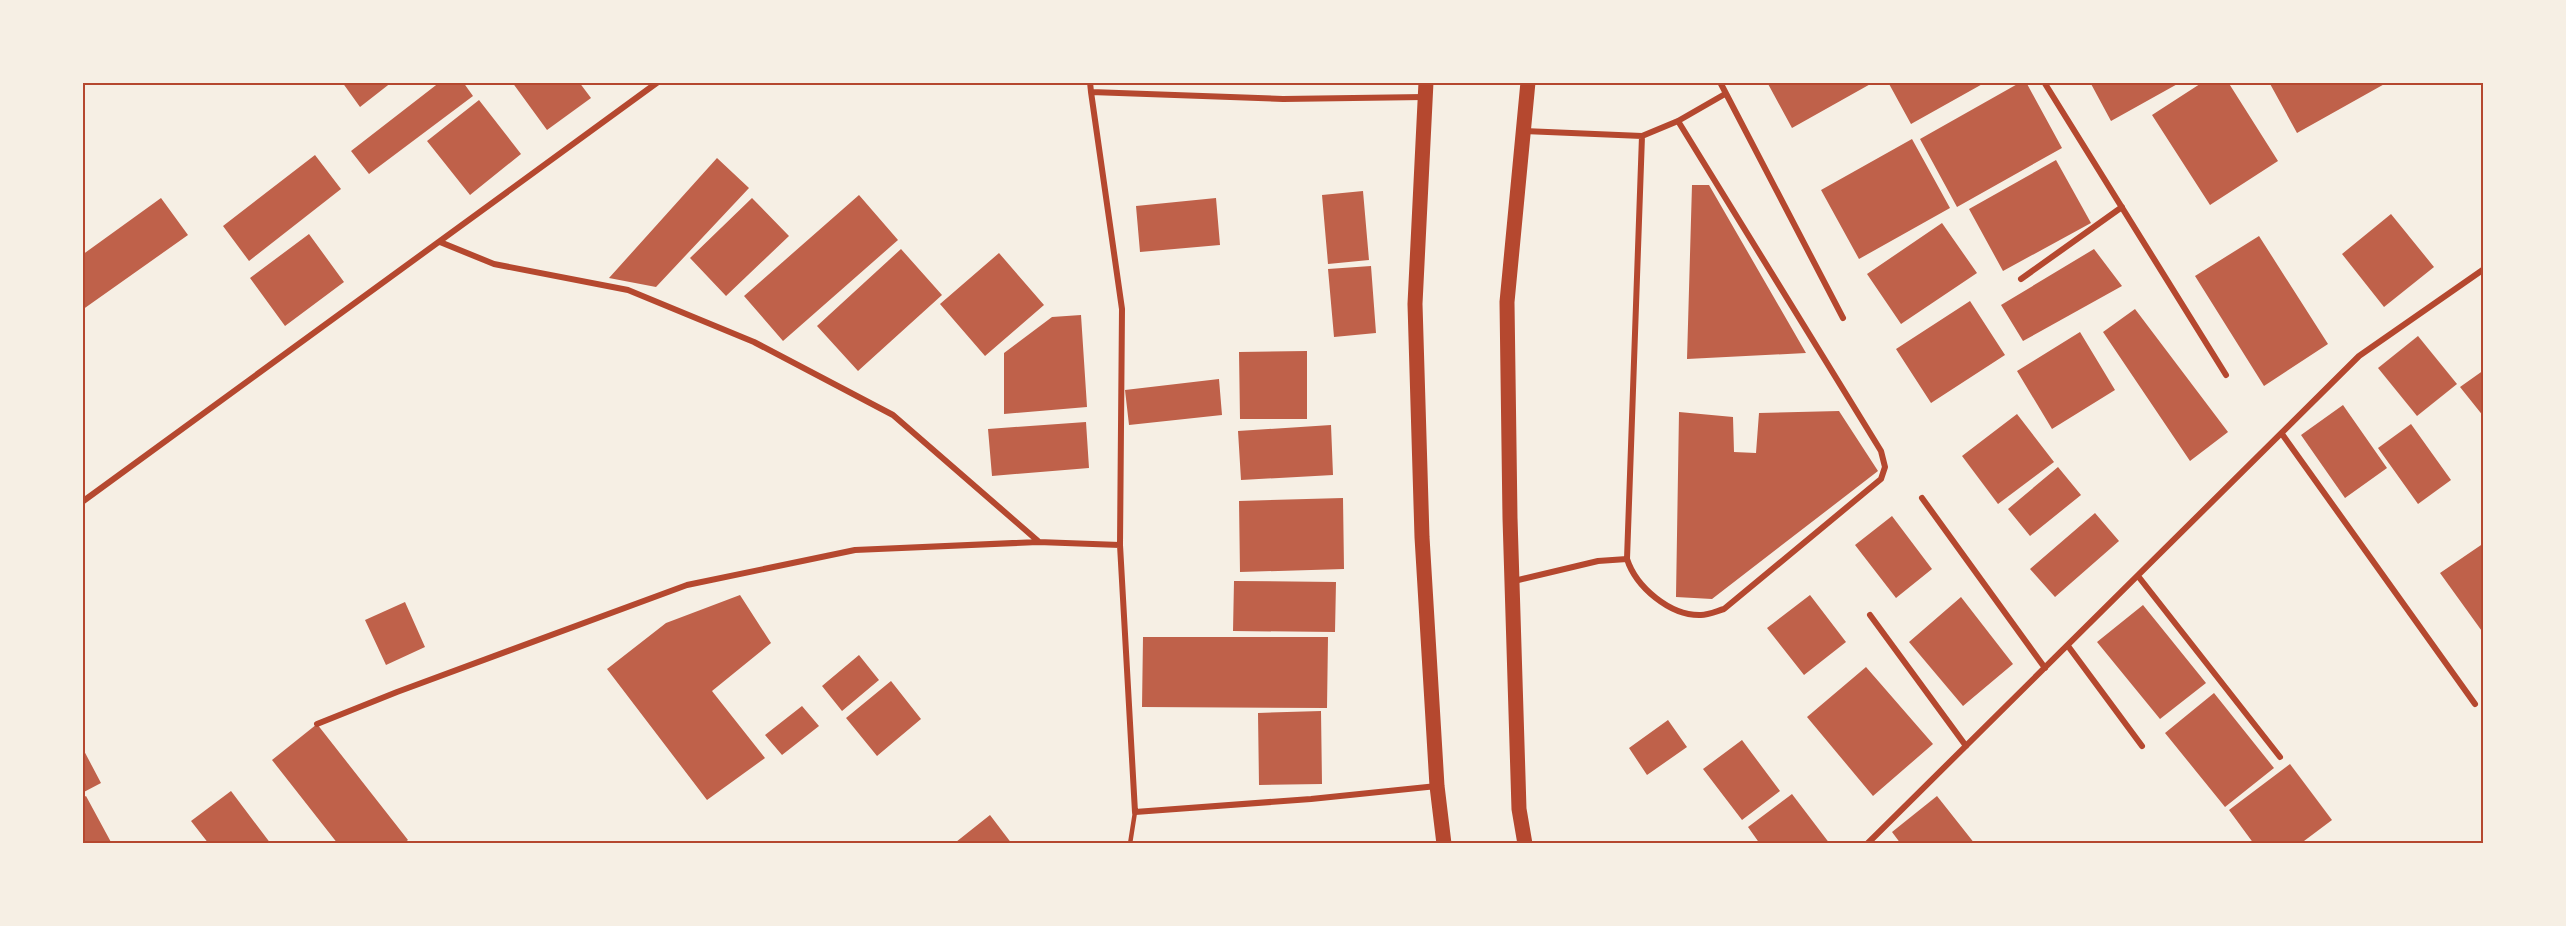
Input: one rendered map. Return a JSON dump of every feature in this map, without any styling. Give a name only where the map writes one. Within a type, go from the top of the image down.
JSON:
[{"type":"main road","points":[[1525,843],[1519,809],[1514,581],[1510,518],[1507,302],[1528,82]]},
{"type":"main road","points":[[1425,90],[1415,303],[1422,537],[1437,786],[1444,843]]},
{"type":"street","points":[[82,502],[658,82]]},
{"type":"street","points":[[1090,82],[1122,309],[1120,544],[1135,812],[1437,786]]},
{"type":"street","points":[[1720,82],[1843,318]]},
{"type":"street","points":[[2044,82],[2226,375]]},
{"type":"street","points":[[1091,92],[1283,99],[1425,90]]},
{"type":"street","points":[[1522,131],[1642,136],[1678,121],[1725,94]]},
{"type":"street","points":[[1642,136],[1627,559],[1631,572],[1644,589],[1683,613],[1702,615],[1724,609],[1881,479],[1885,467],[1881,451],[1678,121]]},
{"type":"street","points":[[2021,279],[2122,207]]},
{"type":"street","points":[[440,242],[494,264],[628,290],[754,342],[894,415],[1038,542]]},
{"type":"street","points":[[1867,843],[2359,356],[2484,269]]},
{"type":"street","points":[[2282,434],[2475,704]]},
{"type":"street","points":[[1922,498],[2044,668]]},
{"type":"street","points":[[317,724],[687,585],[855,550],[1038,542],[1120,544]]},
{"type":"street","points":[[1514,581],[1598,561],[1627,559]]},
{"type":"street","points":[[2138,576],[2280,757]]},
{"type":"street","points":[[1870,615],[1966,746]]},
{"type":"street","points":[[2068,646],[2142,746]]},
{"type":"lane","points":[[1130,843],[1135,812]]},
{"type":"building","points":[[342,82],[392,82],[360,107]]},
{"type":"building","points":[[440,82],[463,82],[473,96],[369,174],[351,151]]},
{"type":"building","points":[[512,82],[579,82],[591,98],[547,130]]},
{"type":"building","points":[[1767,82],[1874,82],[1792,128]]},
{"type":"building","points":[[1888,82],[1986,82],[1911,124]]},
{"type":"building","points":[[2021,82],[2026,82],[2062,148],[1957,207],[1920,139]]},
{"type":"building","points":[[2090,82],[2181,82],[2111,121]]},
{"type":"building","points":[[2203,82],[2228,82],[2278,161],[2210,205],[2152,115]]},
{"type":"building","points":[[2269,82],[2388,82],[2297,133]]},
{"type":"building","points":[[479,100],[521,154],[470,195],[427,141]]},
{"type":"building","points":[[1912,139],[1950,208],[1859,259],[1821,190]]},
{"type":"building","points":[[315,155],[341,189],[249,261],[223,226]]},
{"type":"building","points":[[717,158],[749,188],[656,287],[609,278]]},
{"type":"building","points":[[2056,160],[2091,223],[2003,271],[1969,209]]},
{"type":"building","points":[[1692,185],[1709,185],[1806,353],[1687,359]]},
{"type":"building","points":[[1363,191],[1369,260],[1328,264],[1322,195]]},
{"type":"building","points":[[859,195],[898,240],[783,341],[744,296]]},
{"type":"building","points":[[161,198],[188,235],[82,310],[82,255]]},
{"type":"building","points":[[752,198],[789,236],[726,296],[690,258]]},
{"type":"building","points":[[1216,198],[1220,245],[1140,252],[1136,206]]},
{"type":"building","points":[[2391,214],[2434,267],[2384,307],[2342,254]]},
{"type":"building","points":[[1942,223],[1977,273],[1901,324],[1867,274]]},
{"type":"building","points":[[309,234],[344,282],[285,326],[250,278]]},
{"type":"building","points":[[2259,236],[2328,344],[2264,386],[2195,276]]},
{"type":"building","points":[[901,249],[942,295],[858,371],[817,326]]},
{"type":"building","points":[[2094,249],[2122,286],[2023,341],[2001,305]]},
{"type":"building","points":[[999,253],[1044,305],[985,356],[940,304]]},
{"type":"building","points":[[1371,266],[1376,333],[1334,337],[1328,269]]},
{"type":"building","points":[[1970,301],[2005,355],[1931,403],[1896,349]]},
{"type":"building","points":[[2135,309],[2228,432],[2190,461],[2103,332]]},
{"type":"building","points":[[1081,315],[1087,407],[1004,414],[1004,353],[1052,317]]},
{"type":"building","points":[[2080,332],[2115,390],[2052,429],[2017,371]]},
{"type":"building","points":[[2418,336],[2457,384],[2417,416],[2378,368]]},
{"type":"building","points":[[1307,351],[1307,419],[1240,419],[1239,352]]},
{"type":"building","points":[[2484,370],[2484,417],[2460,387]]},
{"type":"building","points":[[1219,379],[1222,415],[1129,425],[1125,390]]},
{"type":"building","points":[[2343,405],[2387,468],[2345,498],[2301,435]]},
{"type":"building","points":[[1839,411],[1878,471],[1712,599],[1676,597],[1679,412],[1733,417],[1734,452],[1756,453],[1759,413]]},
{"type":"building","points":[[2017,414],[2054,462],[1998,504],[1962,456]]},
{"type":"building","points":[[1086,422],[1089,468],[992,476],[988,429]]},
{"type":"building","points":[[2411,424],[2451,480],[2418,504],[2378,448]]},
{"type":"building","points":[[1331,425],[1333,475],[1241,480],[1238,431]]},
{"type":"building","points":[[2058,467],[2081,495],[2030,536],[2008,509]]},
{"type":"building","points":[[1343,498],[1344,569],[1240,572],[1239,501]]},
{"type":"building","points":[[2095,513],[2119,541],[2055,597],[2030,569]]},
{"type":"building","points":[[1892,516],[1932,569],[1896,598],[1855,545]]},
{"type":"building","points":[[2484,543],[2484,634],[2440,573]]},
{"type":"building","points":[[1234,581],[1336,582],[1335,632],[1233,631]]},
{"type":"building","points":[[740,595],[771,643],[712,691],[765,758],[707,800],[607,669],[666,623]]},
{"type":"building","points":[[1810,595],[1846,642],[1804,675],[1767,628]]},
{"type":"building","points":[[1961,597],[2013,664],[1963,706],[1909,642]]},
{"type":"building","points":[[405,602],[425,647],[386,665],[365,620]]},
{"type":"building","points":[[2143,605],[2206,683],[2160,719],[2097,642]]},
{"type":"building","points":[[1143,637],[1328,637],[1327,708],[1142,707]]},
{"type":"building","points":[[859,655],[879,680],[842,711],[822,686]]},
{"type":"building","points":[[1866,667],[1933,744],[1873,796],[1807,717]]},
{"type":"building","points":[[891,681],[921,719],[877,756],[846,718]]},
{"type":"building","points":[[2214,693],[2274,768],[2225,807],[2165,733]]},
{"type":"building","points":[[802,706],[819,726],[782,755],[765,735]]},
{"type":"building","points":[[1321,711],[1322,784],[1259,785],[1258,713]]},
{"type":"building","points":[[1668,720],[1687,747],[1647,775],[1629,748]]},
{"type":"building","points":[[317,724],[408,840],[403,844],[338,844],[272,760]]},
{"type":"building","points":[[1742,740],[1780,791],[1742,820],[1703,769]]},
{"type":"building","points":[[82,747],[101,783],[82,793]]},
{"type":"building","points":[[2290,764],[2332,820],[2300,844],[2254,844],[2229,810]]},
{"type":"building","points":[[231,791],[271,844],[209,844],[191,821]]},
{"type":"building","points":[[1792,794],[1830,844],[1760,844],[1748,827]]},
{"type":"building","points":[[86,796],[112,844],[82,844],[82,798]]},
{"type":"building","points":[[1937,796],[1975,844],[1901,844],[1892,832]]},
{"type":"building","points":[[990,815],[1012,844],[957,844],[956,842]]}]
